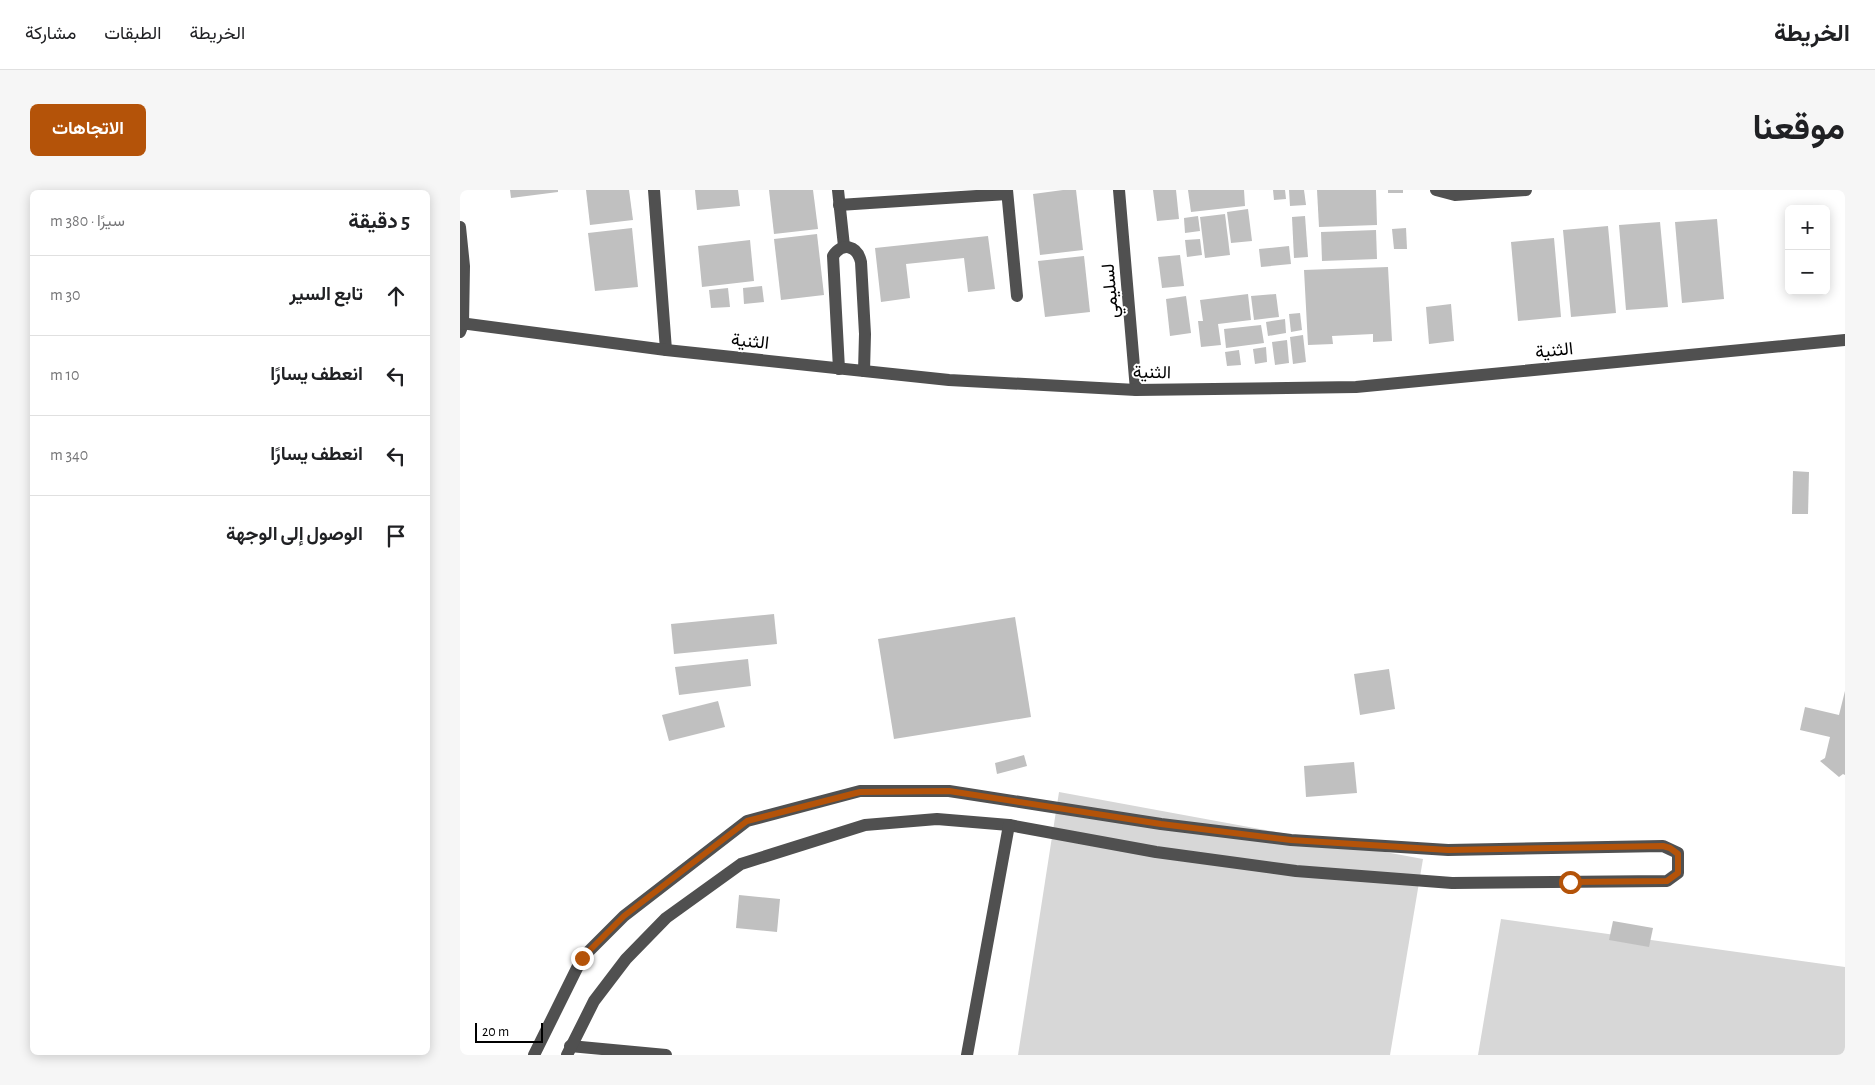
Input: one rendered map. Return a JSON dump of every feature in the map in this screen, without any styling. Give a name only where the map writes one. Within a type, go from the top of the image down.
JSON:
[{"type":"street","points":[[654,190],[666,350]]},
{"type":"street","points":[[838,190],[844,246]]},
{"type":"street","name":"لسليمي","points":[[1119,190],[1136,390]]},
{"type":"street","points":[[1436,190],[1455,195],[1526,190]]},
{"type":"street","points":[[839,204],[1007,192],[1017,296]]},
{"type":"street","points":[[460,227],[464,266],[461,326]]},
{"type":"street","points":[[839,369],[833,256],[837,250],[844,246],[852,248],[859,253],[861,262],[865,334],[864,371]]},
{"type":"street","name":"الثنية","points":[[461,326],[949,380],[1136,390],[1356,387],[1845,340]]},
{"type":"street","points":[[534,1055],[582,958],[624,916],[747,821],[860,792],[949,791],[1161,824],[1291,840],[1448,850],[1663,846],[1670,848],[1678,854],[1678,873],[1667,881],[1452,883],[1296,871],[1156,852],[1009,825],[937,819],[866,824],[741,864],[666,918],[626,959],[594,1001],[568,1050],[666,1055]]},
{"type":"street","points":[[967,1055],[1009,825]]},
{"type":"shaded area","points":[[1059,792],[1423,859],[1390,1055],[1018,1055]]},
{"type":"shaded area","points":[[1501,919],[1845,967],[1845,1055],[1478,1055]]},
{"type":"building","points":[[510,190],[558,190],[558,192],[511,198]]},
{"type":"building","points":[[586,190],[629,190],[633,220],[590,225]]},
{"type":"building","points":[[695,190],[738,190],[740,206],[697,210]]},
{"type":"building","points":[[769,190],[813,190],[818,229],[774,234]]},
{"type":"building","points":[[1076,190],[1083,250],[1040,255],[1033,194]]},
{"type":"building","points":[[1153,190],[1176,190],[1179,219],[1157,221]]},
{"type":"building","points":[[1188,190],[1244,190],[1245,206],[1191,212]]},
{"type":"building","points":[[1273,190],[1285,190],[1286,199],[1274,200]]},
{"type":"building","points":[[1289,190],[1304,190],[1306,205],[1290,206]]},
{"type":"building","points":[[1317,190],[1376,190],[1377,225],[1319,227]]},
{"type":"building","points":[[1388,190],[1403,190],[1403,193],[1388,193]]},
{"type":"building","points":[[1248,209],[1252,241],[1231,243],[1227,212]]},
{"type":"building","points":[[1225,214],[1230,255],[1205,258],[1200,217]]},
{"type":"building","points":[[1198,216],[1200,231],[1185,233],[1184,218]]},
{"type":"building","points":[[1305,216],[1308,257],[1294,258],[1292,217]]},
{"type":"building","points":[[1717,219],[1724,299],[1682,303],[1675,222]]},
{"type":"building","points":[[1660,222],[1668,307],[1626,310],[1619,225]]},
{"type":"building","points":[[1608,226],[1616,313],[1571,317],[1563,230]]},
{"type":"building","points":[[632,228],[638,287],[595,291],[588,233]]},
{"type":"building","points":[[1406,228],[1407,249],[1394,249],[1392,229]]},
{"type":"building","points":[[1376,230],[1377,259],[1322,261],[1321,232]]},
{"type":"building","points":[[817,234],[824,295],[781,300],[774,239]]},
{"type":"building","points":[[988,236],[995,289],[968,292],[964,258],[906,264],[910,298],[881,302],[875,248]]},
{"type":"building","points":[[1554,238],[1561,317],[1518,321],[1511,242]]},
{"type":"building","points":[[1200,239],[1202,255],[1187,257],[1185,240]]},
{"type":"building","points":[[750,240],[754,281],[702,287],[698,246]]},
{"type":"building","points":[[1289,246],[1291,264],[1261,267],[1259,249]]},
{"type":"building","points":[[1180,255],[1184,286],[1162,288],[1158,257]]},
{"type":"building","points":[[1084,256],[1090,312],[1045,317],[1038,261]]},
{"type":"building","points":[[1388,267],[1392,341],[1373,342],[1373,334],[1332,336],[1333,344],[1308,345],[1304,270]]},
{"type":"building","points":[[762,286],[764,302],[744,304],[743,288]]},
{"type":"building","points":[[728,288],[730,307],[711,308],[709,290]]},
{"type":"building","points":[[1248,294],[1251,320],[1218,324],[1221,345],[1201,347],[1198,321],[1203,321],[1200,300]]},
{"type":"building","points":[[1276,294],[1279,317],[1254,320],[1251,296]]},
{"type":"building","points":[[1186,296],[1191,333],[1170,336],[1166,299]]},
{"type":"building","points":[[1451,304],[1454,341],[1429,344],[1426,307]]},
{"type":"building","points":[[1300,313],[1302,330],[1291,332],[1289,314]]},
{"type":"building","points":[[1285,319],[1286,333],[1268,336],[1266,322]]},
{"type":"building","points":[[1261,325],[1264,343],[1226,348],[1224,329]]},
{"type":"building","points":[[1303,335],[1306,362],[1293,364],[1290,337]]},
{"type":"building","points":[[1287,340],[1289,363],[1275,365],[1272,342]]},
{"type":"building","points":[[1266,347],[1267,362],[1255,364],[1253,349]]},
{"type":"building","points":[[1239,350],[1241,365],[1227,366],[1225,352]]},
{"type":"building","points":[[1793,471],[1809,472],[1808,514],[1792,514]]},
{"type":"building","points":[[774,614],[777,644],[674,654],[671,624]]},
{"type":"building","points":[[1015,617],[1031,717],[894,739],[878,639]]},
{"type":"building","points":[[748,659],[751,686],[679,695],[675,667]]},
{"type":"building","points":[[1389,669],[1395,709],[1360,715],[1354,674]]},
{"type":"building","points":[[1845,691],[1845,775],[1843,774],[1839,777],[1820,761],[1825,758],[1830,737],[1800,730],[1805,707],[1839,715]]},
{"type":"building","points":[[718,701],[725,727],[669,741],[662,715]]},
{"type":"building","points":[[1024,755],[1027,766],[997,774],[995,763]]},
{"type":"building","points":[[1354,762],[1357,793],[1306,797],[1304,766]]},
{"type":"building","points":[[739,895],[780,899],[777,932],[736,928]]},
{"type":"building","points":[[1613,921],[1653,928],[1649,947],[1609,940]]},
{"type":"route","points":[[582,958],[624,916],[747,821],[860,792],[949,791],[1006,798],[1161,824],[1291,840],[1448,850],[1663,846],[1670,848],[1678,854],[1678,873],[1667,881],[1570,882]]}]
